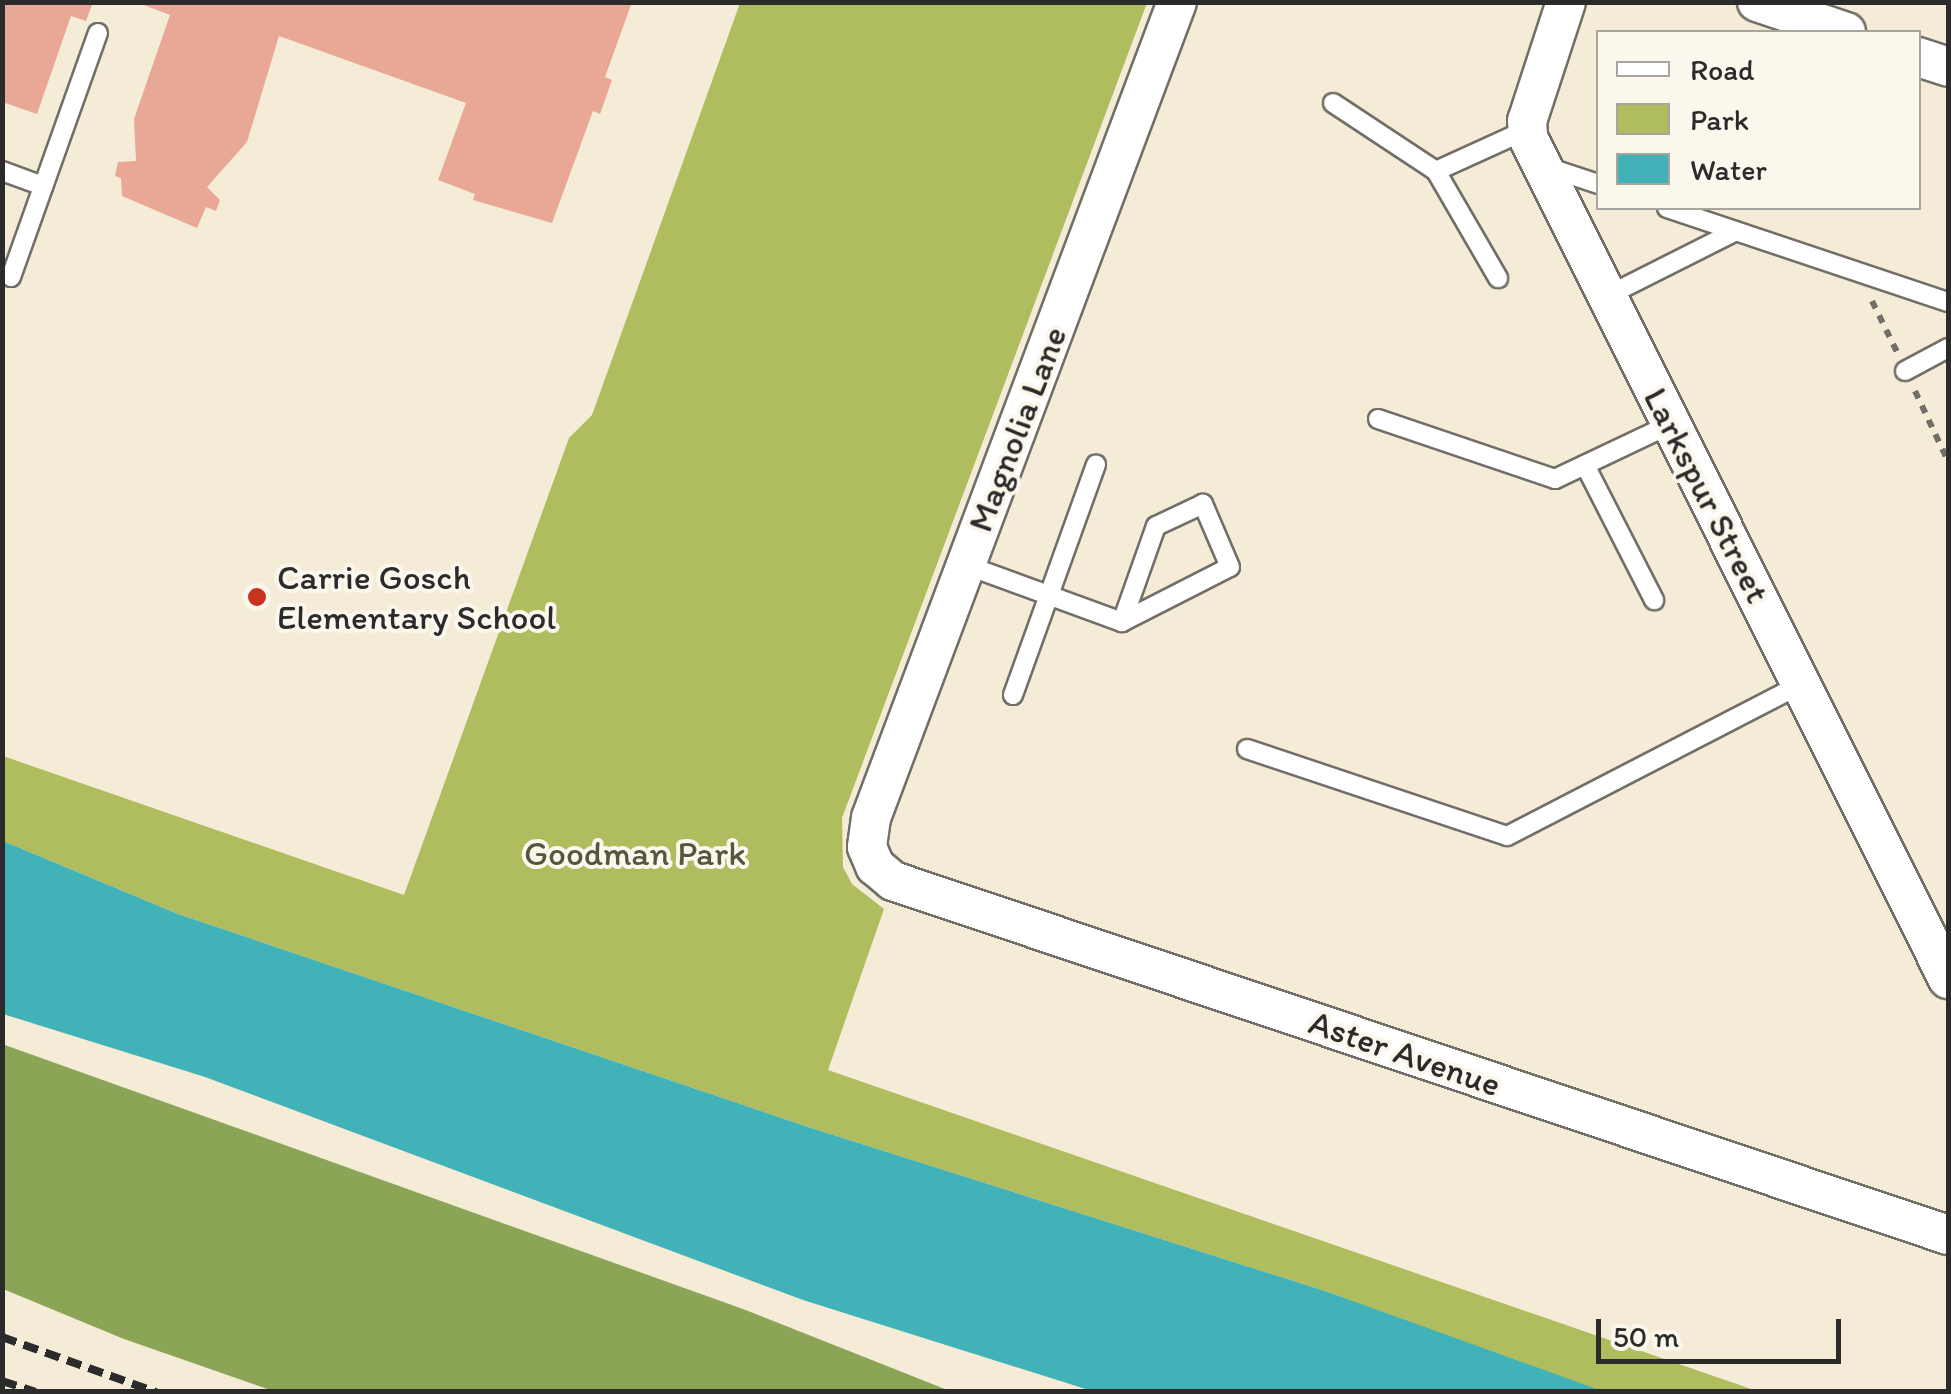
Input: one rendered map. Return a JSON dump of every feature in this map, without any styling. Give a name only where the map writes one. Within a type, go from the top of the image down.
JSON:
[{"type":"street","points":[[1526,130],[1566,2]]},
{"type":"street","points":[[1756,2],[1840,30]]},
{"type":"street","name":"Magnolia Lane","points":[[870,857],[871,818],[1174,3]]},
{"type":"street","points":[[1921,58],[1948,67]]},
{"type":"street","name":"Larkspur Street","points":[[1526,130],[1948,979]]},
{"type":"street","name":"Aster Avenue","points":[[870,857],[893,880],[1948,1235]]},
{"type":"lane","points":[[11,277],[98,33]]},
{"type":"lane","points":[[1333,103],[1436,171],[1498,278]]},
{"type":"lane","points":[[1436,171],[1526,130]]},
{"type":"lane","points":[[1542,166],[1596,183]]},
{"type":"lane","points":[[2,171],[43,186]]},
{"type":"lane","points":[[1673,210],[1948,302]]},
{"type":"lane","points":[[1607,296],[1736,231]]},
{"type":"lane","points":[[1905,371],[1948,348]]},
{"type":"lane","points":[[1378,419],[1555,479],[1671,424]]},
{"type":"lane","points":[[1013,695],[1096,465]]},
{"type":"lane","points":[[1585,465],[1654,600]]},
{"type":"lane","points":[[966,565],[1122,622],[1230,567],[1203,504],[1156,526],[1122,622]]},
{"type":"lane","points":[[1248,749],[1507,836],[1801,684]]},
{"type":"green space","name":"Goodman Park","points":[[740,3],[1147,3],[842,818],[843,867],[852,884],[884,909],[828,1070],[1757,1391],[1596,1391],[1325,1291],[808,1127],[178,914],[3,841],[3,756],[404,895],[569,438],[592,415]]},
{"type":"green space","points":[[2,1044],[743,1309],[950,1391],[273,1391],[124,1339],[3,1289]]},
{"type":"water","points":[[3,841],[178,914],[808,1127],[1325,1291],[1602,1391],[1092,1391],[803,1300],[205,1077],[3,1014]]},
{"type":"building","points":[[2,2],[93,2],[86,21],[71,16],[37,114],[2,102]]},
{"type":"building","points":[[136,2],[632,2],[605,77],[612,80],[600,114],[593,111],[552,223],[473,200],[475,194],[438,180],[466,103],[279,36],[247,142],[207,187],[220,200],[216,211],[206,207],[197,228],[122,196],[121,178],[115,176],[118,162],[136,161],[134,119],[170,15]]},
{"type":"railway","points":[[2,1337],[156,1392]]},
{"type":"railway","points":[[2,1381],[35,1392]]},
{"type":"place","name":"Carrie Gosch Elementary School","points":[[257,597]]}]
